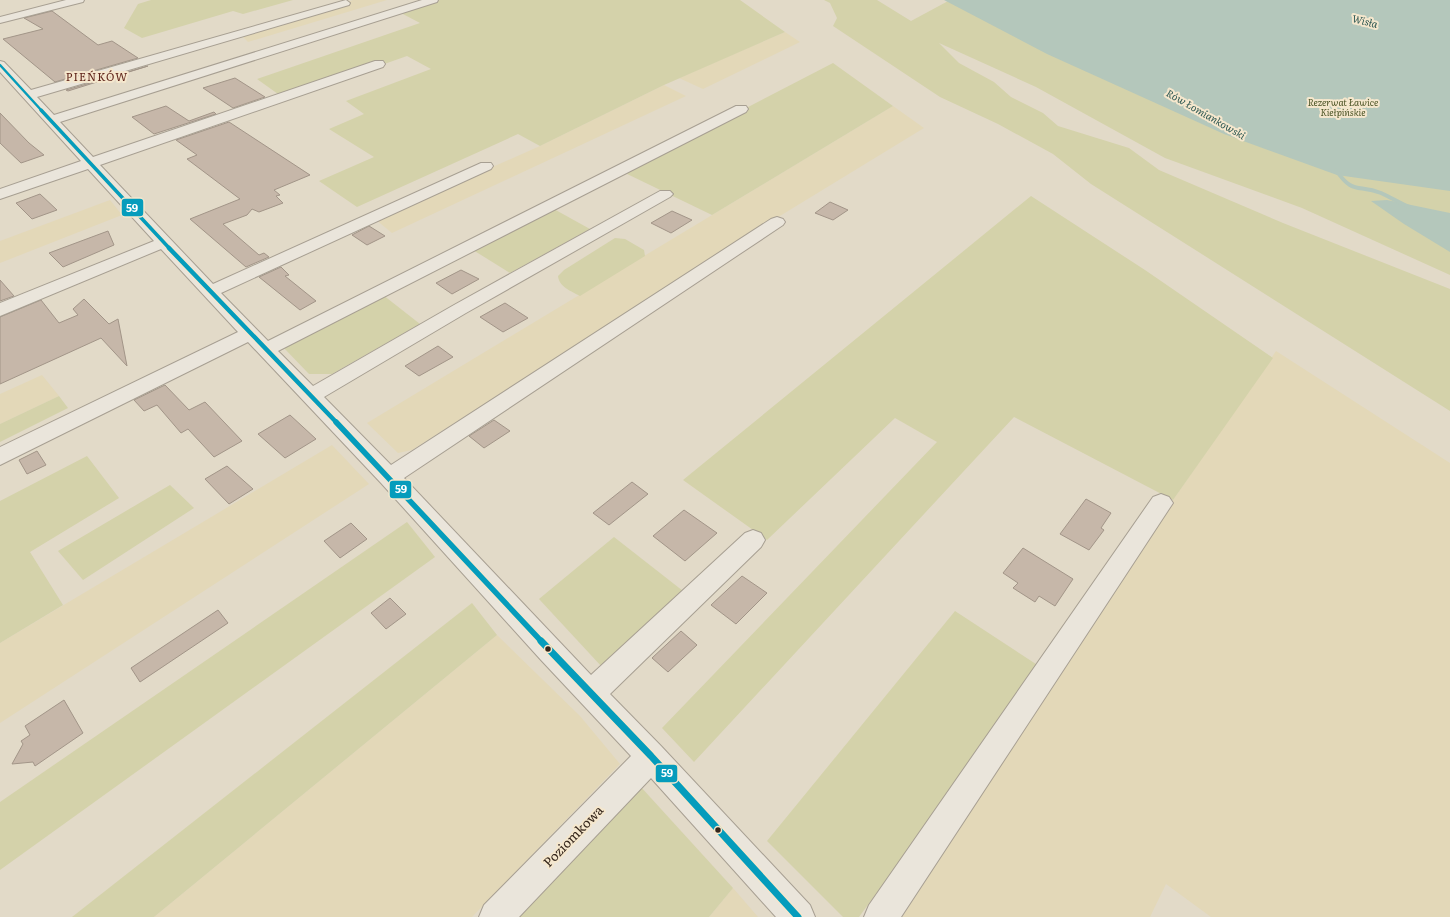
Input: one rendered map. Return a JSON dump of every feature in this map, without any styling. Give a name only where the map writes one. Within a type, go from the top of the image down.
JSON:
[{"type":"street","points":[[0,20],[79,0]]},
{"type":"street","points":[[56,124],[433,0]]},
{"type":"street","points":[[29,95],[345,3]]},
{"type":"street","points":[[56,124],[339,37]]},
{"type":"street","points":[[0,194],[379,64]]},
{"type":"street","points":[[2,71],[29,95],[210,292],[389,477],[651,756],[798,917]]},
{"type":"street","points":[[0,457],[259,341],[741,109]]},
{"type":"street","points":[[210,292],[486,166]]},
{"type":"street","points":[[311,396],[460,309],[665,194]]},
{"type":"street","points":[[389,477],[777,222]]},
{"type":"street","points":[[0,310],[165,242]]},
{"type":"street","points":[[881,917],[1161,503]]},
{"type":"street","points":[[591,693],[753,540]]},
{"type":"street","name":"Poziomkowa","points":[[496,917],[651,756]]},
{"type":"shaded area","points":[[353,0],[387,0],[248,42],[239,33]]},
{"type":"shaded area","points":[[785,32],[800,42],[703,89],[679,78]]},
{"type":"shaded area","points":[[664,85],[686,96],[392,233],[375,219],[540,146]]},
{"type":"shaded area","points":[[893,106],[924,128],[775,219],[412,450],[398,453],[367,423]]},
{"type":"shaded area","points":[[110,200],[122,215],[0,263],[0,241]]},
{"type":"shaded area","points":[[1276,351],[1450,463],[1450,917],[1211,917],[1166,884],[1150,917],[902,917],[1173,500]]},
{"type":"shaded area","points":[[42,375],[59,396],[0,424],[0,394]]},
{"type":"shaded area","points":[[332,445],[369,484],[0,723],[0,643]]},
{"type":"shaded area","points":[[497,635],[580,716],[620,764],[472,917],[154,917]]},
{"type":"shaded area","points":[[733,888],[758,917],[709,917]]},
{"type":"green space","points":[[151,0],[293,0],[243,14],[233,11],[142,38],[124,28],[138,4]]},
{"type":"green space","points":[[440,0],[740,0],[785,32],[664,85],[540,146],[518,134],[357,207],[319,181],[374,157],[329,129],[364,114],[346,101],[431,69],[407,56],[285,99],[257,79],[420,23],[401,13]]},
{"type":"green space","name":"Rezerwat Ławice Kiełpińskie","points":[[824,0],[877,0],[911,21],[950,0],[1450,0],[1450,275],[1302,208],[1165,158],[1036,87],[939,43],[959,63],[994,82],[1011,97],[1043,113],[1058,126],[1129,148],[1159,170],[1283,223],[1450,289],[1450,411],[1091,184],[1053,154],[998,124],[940,97],[833,26],[837,18],[830,3]]},
{"type":"green space","points":[[833,63],[893,106],[712,215],[623,172]]},
{"type":"green space","points":[[1031,196],[1145,270],[1273,358],[1173,500],[1014,417],[694,762],[662,728],[937,442],[895,418],[767,540],[683,480]]},
{"type":"green space","points":[[552,208],[590,229],[510,273],[473,250]]},
{"type":"green space","points":[[615,238],[625,239],[644,250],[645,256],[580,296],[563,286],[558,276],[564,270]]},
{"type":"green space","points":[[383,295],[420,324],[332,374],[309,374],[283,347]]},
{"type":"green space","points":[[59,396],[68,408],[0,442],[0,424]]},
{"type":"green space","points":[[87,456],[119,498],[30,552],[63,605],[0,643],[0,501]]},
{"type":"green space","points":[[170,485],[194,508],[83,580],[58,551]]},
{"type":"green space","points":[[407,522],[435,557],[0,870],[0,802]]},
{"type":"green space","points":[[614,537],[683,591],[602,667],[539,599]]},
{"type":"green space","points":[[472,603],[497,635],[154,917],[72,917]]},
{"type":"green space","points":[[955,611],[1042,668],[859,917],[843,917],[767,841]]},
{"type":"green space","points":[[640,786],[733,888],[709,917],[516,917]]},
{"type":"water","name":"Rezerwat Ławice Kiełpińskie","points":[[944,0],[1450,0],[1450,191],[1337,175],[1224,134],[1047,54]]},
{"type":"water","points":[[1387,200],[1450,213],[1450,252],[1404,224],[1371,201]]},
{"type":"building","points":[[52,11],[98,45],[112,41],[138,58],[55,82],[3,39],[43,29],[24,18]]},
{"type":"building","points":[[148,66],[68,91],[66,90]]},
{"type":"building","points":[[235,78],[265,97],[233,108],[203,88]]},
{"type":"building","points":[[166,106],[189,121],[214,112],[216,114],[154,134],[132,117]]},
{"type":"building","points":[[0,113],[29,143],[44,155],[21,163],[0,143]]},
{"type":"building","points":[[229,122],[310,175],[274,190],[280,195],[276,196],[283,203],[259,212],[252,209],[247,215],[223,224],[259,255],[264,253],[269,257],[246,267],[190,219],[240,199],[187,159],[197,155],[176,140]]},
{"type":"building","points":[[40,194],[57,210],[32,219],[16,203]]},
{"type":"building","points":[[830,202],[848,210],[833,220],[815,213]]},
{"type":"building","points":[[672,211],[692,220],[671,233],[651,223]]},
{"type":"building","points":[[369,226],[385,236],[367,245],[352,235]]},
{"type":"building","points":[[108,231],[114,245],[63,267],[49,253]]},
{"type":"building","points":[[281,267],[289,275],[285,276],[316,301],[300,310],[259,277]]},
{"type":"building","points":[[461,270],[479,279],[452,294],[436,283]]},
{"type":"building","points":[[0,280],[14,296],[0,301]]},
{"type":"building","points":[[84,299],[109,324],[118,319],[127,366],[101,338],[0,384],[0,317],[41,300],[59,323],[78,315],[73,309]]},
{"type":"building","points":[[505,303],[528,318],[503,332],[480,317]]},
{"type":"building","points":[[438,346],[453,357],[419,376],[405,366]]},
{"type":"building","points":[[165,385],[189,410],[205,402],[242,441],[214,457],[188,429],[181,433],[157,405],[144,411],[134,400]]},
{"type":"building","points":[[290,415],[316,439],[285,458],[258,434]]},
{"type":"building","points":[[494,420],[510,431],[484,448],[469,436]]},
{"type":"building","points":[[37,451],[46,465],[27,474],[19,460]]},
{"type":"building","points":[[227,466],[253,489],[229,504],[205,479]]},
{"type":"building","points":[[632,482],[648,494],[609,525],[593,513]]},
{"type":"building","points":[[1086,499],[1111,513],[1101,528],[1104,530],[1089,550],[1060,534]]},
{"type":"building","points":[[684,510],[717,533],[685,561],[653,536]]},
{"type":"building","points":[[351,523],[367,539],[340,558],[324,541]]},
{"type":"building","points":[[1023,548],[1073,579],[1055,606],[1039,596],[1035,602],[1013,588],[1018,583],[1003,573]]},
{"type":"building","points":[[742,576],[767,593],[736,624],[711,605]]},
{"type":"building","points":[[390,598],[406,614],[386,629],[371,613]]},
{"type":"building","points":[[218,610],[228,623],[140,682],[131,668]]},
{"type":"building","points":[[681,631],[697,645],[668,672],[652,658]]},
{"type":"building","points":[[64,700],[83,733],[35,766],[33,762],[12,764],[23,744],[21,741],[30,735],[25,726]]},
{"type":"waterway","name":"Rów Łomiankowski","points":[[1336,170],[1351,186],[1373,190],[1409,207]]},
{"type":"transit line","name":"59","points":[[0,65],[210,292],[389,477],[550,651],[651,756],[798,917]]},
{"type":"district","name":"PIEŃKÓW","points":[[97,77]]},
{"type":"water label","name":"Wisła","points":[[1365,21]]}]
